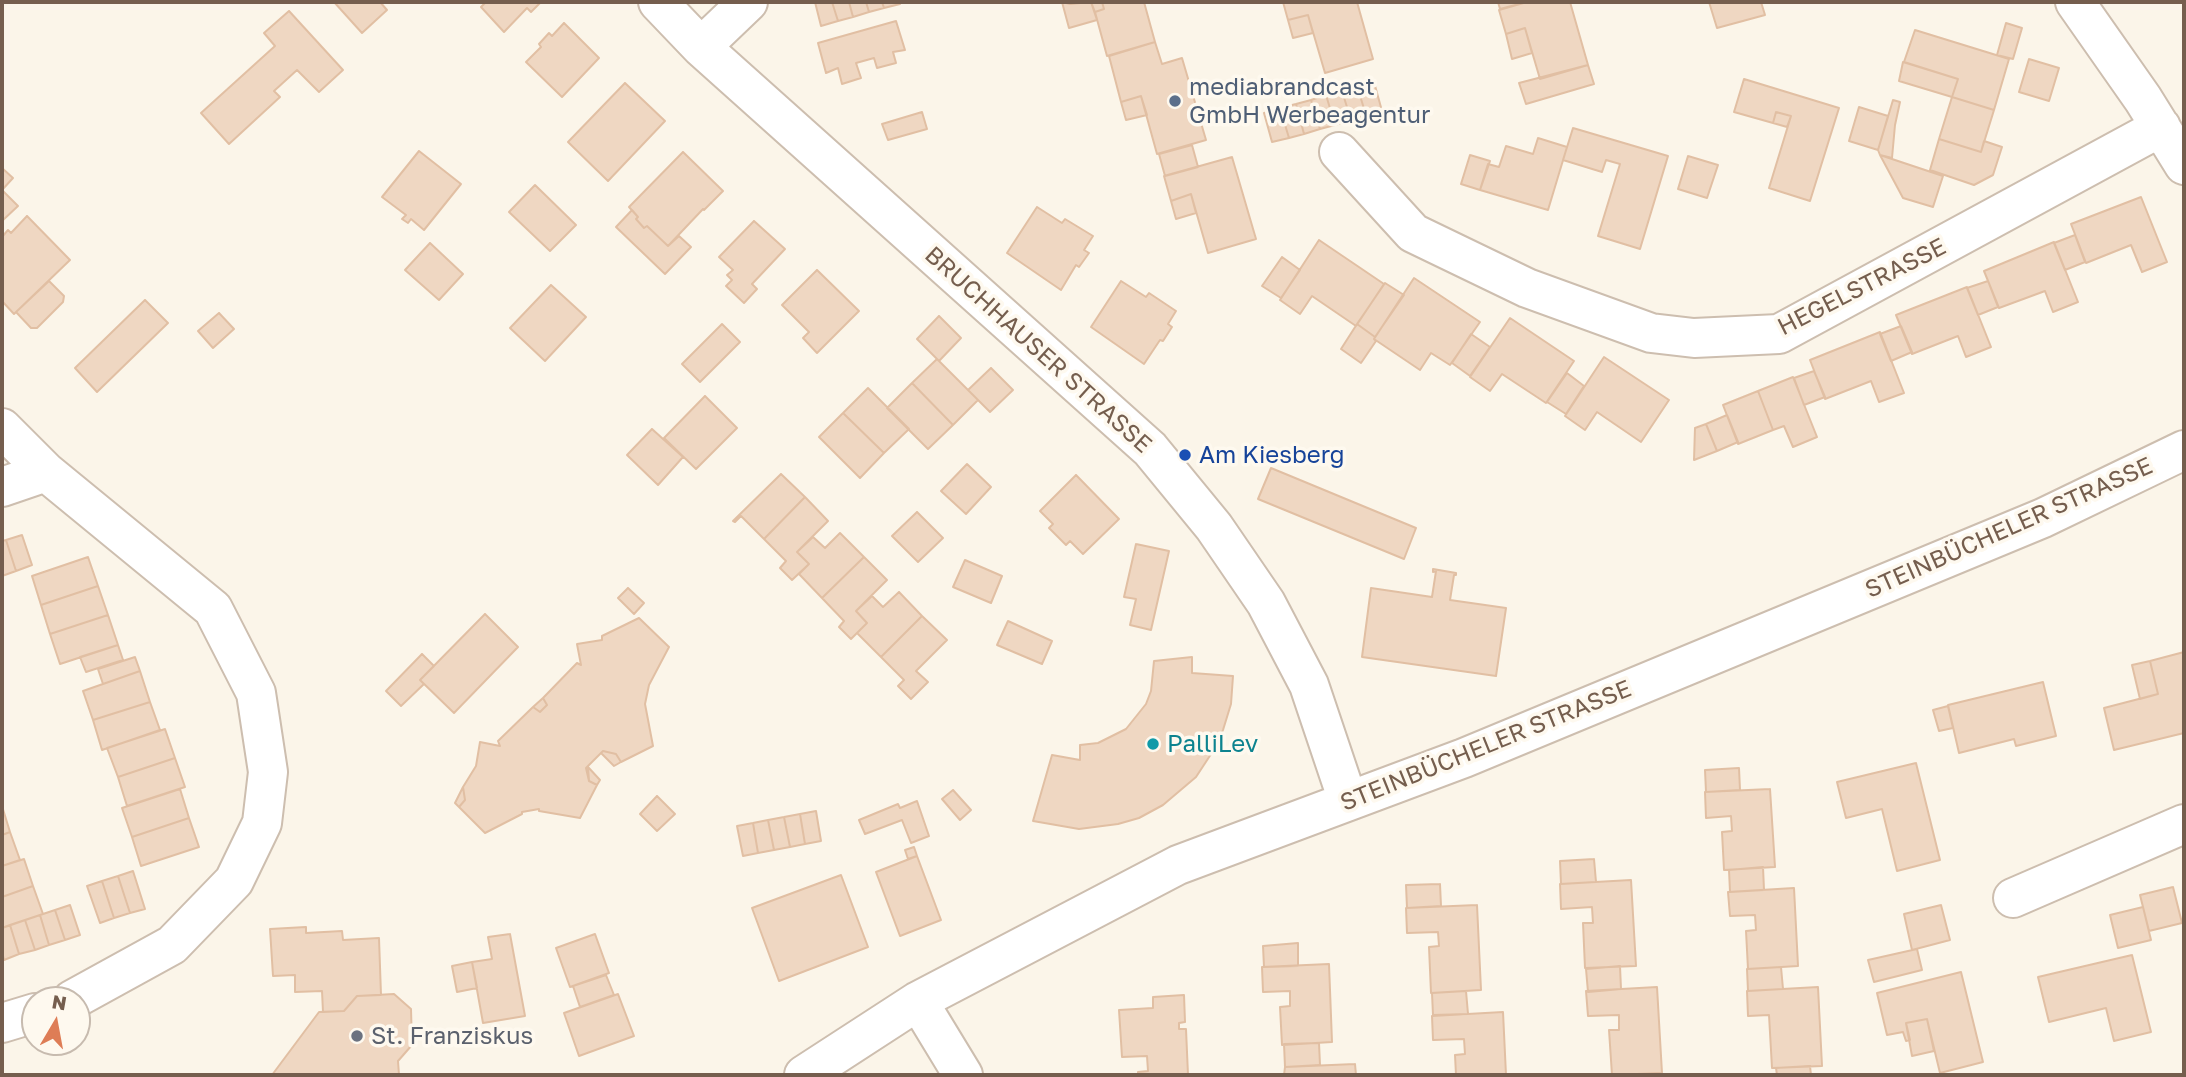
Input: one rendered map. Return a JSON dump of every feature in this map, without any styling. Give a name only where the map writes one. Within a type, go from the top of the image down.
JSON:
[{"type":"street","name":"BRUCHHAUSER STRASSE","points":[[657,2],[701,47],[1150,449],[1214,527],[1266,603],[1309,685],[1348,801]]},
{"type":"street","points":[[701,47],[748,2]]},
{"type":"street","points":[[2075,2],[2184,165]]},
{"type":"street","name":"HEGELSTRASSE","points":[[1339,152],[1413,233],[1527,288],[1651,333],[1694,338],[1779,334],[2161,127]]},
{"type":"street","points":[[2,428],[46,472],[213,609],[256,693],[268,772],[262,823],[234,881],[172,946],[91,990]]},
{"type":"street","name":"STEINBÜCHELER STRASSE","points":[[804,1075],[918,1001],[1178,865],[1464,758],[2043,519],[2184,450]]},
{"type":"street","points":[[2,487],[46,472]]},
{"type":"street","points":[[2013,898],[2184,824]]},
{"type":"street","points":[[918,1001],[964,1075]]},
{"type":"street","points":[[2,1023],[21,1017]]},
{"type":"building","points":[[334,2],[380,2],[387,10],[362,33]]},
{"type":"building","points":[[486,2],[541,2],[531,12],[527,8],[504,32],[481,7]]},
{"type":"building","points":[[815,2],[832,2],[838,21],[821,26]]},
{"type":"building","points":[[832,2],[849,2],[853,17],[838,21]]},
{"type":"building","points":[[849,2],[866,2],[869,12],[853,17]]},
{"type":"building","points":[[866,2],[882,2],[884,8],[869,12]]},
{"type":"building","points":[[882,2],[899,2],[900,4],[884,8]]},
{"type":"building","points":[[1062,2],[1091,2],[1097,20],[1069,28]]},
{"type":"building","points":[[1091,2],[1102,2],[1104,9],[1095,12]]},
{"type":"building","points":[[1102,2],[1144,2],[1155,42],[1107,56],[1095,12],[1104,9]]},
{"type":"building","points":[[1283,2],[1357,2],[1373,59],[1325,73],[1308,15],[1288,20]]},
{"type":"building","points":[[1498,2],[1527,2],[1500,9]]},
{"type":"building","points":[[1527,2],[1570,2],[1588,65],[1540,79],[1525,28],[1506,34],[1499,10]]},
{"type":"building","points":[[1709,2],[1761,2],[1765,15],[1717,28]]},
{"type":"building","points":[[289,11],[343,70],[319,92],[297,70],[274,91],[280,97],[229,144],[201,113],[275,46],[264,33]]},
{"type":"building","points":[[1308,15],[1313,33],[1293,38],[1288,20]]},
{"type":"building","points":[[896,21],[905,50],[893,52],[896,63],[877,68],[874,58],[856,63],[861,78],[842,84],[838,68],[826,73],[818,43]]},
{"type":"building","points":[[564,23],[599,58],[562,97],[526,62],[541,47],[539,44],[549,33],[552,36]]},
{"type":"building","points":[[2006,23],[2022,28],[2013,59],[1997,55]]},
{"type":"building","points":[[1525,28],[1532,53],[1512,59],[1506,34]]},
{"type":"building","points":[[1915,30],[2009,59],[1994,110],[1952,97],[1958,79],[1904,62]]},
{"type":"building","points":[[1155,42],[1162,64],[1182,58],[1206,140],[1157,154],[1141,96],[1121,102],[1109,56]]},
{"type":"building","points":[[2029,59],[2059,68],[2049,101],[2019,92]]},
{"type":"building","points":[[1903,62],[1958,79],[1952,97],[1899,81]]},
{"type":"building","points":[[1588,65],[1594,84],[1526,104],[1519,83]]},
{"type":"building","points":[[1744,79],[1839,108],[1810,201],[1769,188],[1791,116],[1776,112],[1773,123],[1734,112]]},
{"type":"building","points":[[1374,82],[1382,111],[1366,115],[1357,86]]},
{"type":"building","points":[[625,83],[665,121],[608,181],[568,142]]},
{"type":"building","points":[[1357,86],[1366,115],[1351,120],[1342,91]]},
{"type":"building","points":[[1342,91],[1351,120],[1335,125],[1326,95]]},
{"type":"building","points":[[1326,95],[1335,125],[1320,129],[1311,100]]},
{"type":"building","points":[[1141,96],[1147,115],[1126,120],[1121,102]]},
{"type":"building","points":[[1952,97],[1994,110],[1981,152],[1939,139]]},
{"type":"building","points":[[1311,100],[1320,129],[1304,134],[1296,104]]},
{"type":"building","points":[[1893,100],[1900,102],[1892,158],[1880,155],[1878,150]]},
{"type":"building","points":[[1296,104],[1304,134],[1289,138],[1280,108]]},
{"type":"building","points":[[1859,107],[1888,116],[1878,150],[1849,141]]},
{"type":"building","points":[[1280,108],[1289,138],[1272,142],[1264,113]]},
{"type":"building","points":[[922,112],[927,129],[888,140],[882,124]]},
{"type":"building","points":[[1776,112],[1791,116],[1787,127],[1773,123]]},
{"type":"building","points":[[1573,128],[1668,156],[1640,249],[1598,236],[1620,164],[1606,160],[1602,172],[1563,160]]},
{"type":"building","points":[[1538,138],[1567,147],[1548,210],[1480,190],[1488,164],[1499,167],[1506,146],[1533,154]]},
{"type":"building","points":[[1939,139],[1981,152],[1984,141],[2002,147],[1993,175],[1974,185],[1930,170]]},
{"type":"building","points":[[1192,145],[1198,167],[1165,176],[1159,154]]},
{"type":"building","points":[[419,151],[461,184],[424,230],[411,219],[408,223],[402,219],[406,215],[382,197]]},
{"type":"building","points":[[683,152],[723,191],[668,246],[647,226],[644,228],[629,207]]},
{"type":"building","points":[[1470,155],[1490,161],[1480,190],[1461,184]]},
{"type":"building","points":[[1880,155],[1943,176],[1933,207],[1903,198]]},
{"type":"building","points":[[1688,156],[1718,165],[1707,198],[1678,189]]},
{"type":"building","points":[[1232,157],[1256,239],[1208,253],[1191,194],[1171,201],[1164,176]]},
{"type":"building","points":[[2,168],[13,178],[2,190]]},
{"type":"building","points":[[535,185],[576,225],[550,251],[509,212]]},
{"type":"building","points":[[2,190],[18,206],[2,221]]},
{"type":"building","points":[[1191,194],[1196,213],[1176,219],[1171,201]]},
{"type":"building","points":[[2141,197],[2167,262],[2142,272],[2131,245],[2086,263],[2071,224]]},
{"type":"building","points":[[1037,207],[1062,223],[1065,219],[1093,236],[1084,250],[1089,253],[1079,267],[1076,265],[1061,290],[1007,253]]},
{"type":"building","points":[[632,210],[644,228],[647,226],[668,246],[679,236],[691,247],[665,274],[616,227]]},
{"type":"building","points":[[27,216],[70,260],[14,314],[2,301],[2,237],[8,230],[11,233]]},
{"type":"building","points":[[754,221],[785,249],[752,284],[757,289],[744,303],[726,286],[732,280],[727,275],[733,270],[719,257]]},
{"type":"building","points":[[2075,235],[2085,262],[2065,270],[2054,243]]},
{"type":"building","points":[[1319,240],[1384,284],[1356,326],[1312,296],[1300,314],[1280,300]]},
{"type":"building","points":[[2054,242],[2078,302],[2053,312],[2045,291],[1999,308],[1984,271]]},
{"type":"building","points":[[430,243],[463,274],[439,300],[405,270]]},
{"type":"building","points":[[1282,257],[1300,270],[1281,298],[1262,286]]},
{"type":"building","points":[[817,270],[859,311],[817,353],[803,338],[809,332],[782,305]]},
{"type":"building","points":[[1414,278],[1480,322],[1450,365],[1431,353],[1420,370],[1374,339]]},
{"type":"building","points":[[49,281],[64,296],[63,302],[37,328],[31,328],[16,312]]},
{"type":"building","points":[[1121,281],[1146,297],[1149,293],[1176,311],[1168,324],[1172,327],[1144,364],[1091,327]]},
{"type":"building","points":[[1988,281],[1998,307],[1978,315],[1967,288]]},
{"type":"building","points":[[1385,283],[1404,295],[1375,337],[1357,324]]},
{"type":"building","points":[[551,285],[586,317],[545,361],[510,328]]},
{"type":"building","points":[[1967,287],[1991,347],[1966,357],[1958,336],[1912,354],[1896,315]]},
{"type":"building","points":[[145,300],[168,323],[97,392],[75,368]]},
{"type":"building","points":[[219,313],[234,329],[213,348],[198,331]]},
{"type":"building","points":[[939,316],[961,338],[939,361],[917,339]]},
{"type":"building","points":[[1510,318],[1574,361],[1546,403],[1502,374],[1490,391],[1470,377]]},
{"type":"building","points":[[722,324],[740,342],[700,382],[682,364]]},
{"type":"building","points":[[1357,324],[1375,337],[1376,341],[1361,363],[1341,349]]},
{"type":"building","points":[[1901,326],[1912,352],[1891,361],[1880,334]]},
{"type":"building","points":[[1880,332],[1904,393],[1879,402],[1871,381],[1825,399],[1810,360]]},
{"type":"building","points":[[1471,334],[1490,347],[1470,376],[1452,363]]},
{"type":"building","points":[[1604,357],[1669,400],[1641,442],[1597,412],[1585,430],[1565,416]]},
{"type":"building","points":[[937,359],[978,400],[953,425],[912,383]]},
{"type":"building","points":[[991,368],[1013,390],[990,412],[968,390]]},
{"type":"building","points":[[1814,371],[1825,397],[1804,405],[1794,378]]},
{"type":"building","points":[[1567,373],[1584,386],[1566,414],[1547,402]]},
{"type":"building","points":[[1793,377],[1817,437],[1793,447],[1784,426],[1773,430],[1758,391]]},
{"type":"building","points":[[912,383],[953,425],[928,449],[887,408]]},
{"type":"building","points":[[868,388],[909,429],[884,453],[843,413]]},
{"type":"building","points":[[1758,391],[1773,430],[1738,444],[1723,405]]},
{"type":"building","points":[[705,396],[737,428],[696,469],[664,438]]},
{"type":"building","points":[[843,413],[884,453],[860,478],[819,437]]},
{"type":"building","points":[[1727,415],[1738,442],[1717,451],[1706,424]]},
{"type":"building","points":[[1706,424],[1717,451],[1694,460],[1695,428]]},
{"type":"building","points":[[652,429],[683,457],[658,485],[627,455]]},
{"type":"building","points":[[967,464],[991,487],[966,514],[941,491]]},
{"type":"building","points":[[1271,468],[1416,528],[1404,559],[1258,499]]},
{"type":"building","points":[[781,474],[805,497],[764,539],[741,516],[733,521]]},
{"type":"building","points":[[1076,475],[1119,519],[1083,554],[1070,541],[1066,545],[1049,528],[1053,524],[1040,511]]},
{"type":"building","points":[[805,497],[828,521],[797,552],[809,564],[792,580],[780,568],[786,561],[764,539]]},
{"type":"building","points":[[917,512],[943,538],[918,562],[892,536]]},
{"type":"building","points":[[840,533],[864,557],[822,598],[799,574],[809,564],[797,552],[813,537],[825,548]]},
{"type":"building","points":[[22,535],[32,565],[16,571],[6,540]]},
{"type":"building","points":[[6,540],[16,571],[2,576],[2,541]]},
{"type":"building","points":[[1136,544],[1169,551],[1151,630],[1130,625],[1136,599],[1124,597]]},
{"type":"building","points":[[88,557],[98,586],[41,605],[32,576]]},
{"type":"building","points":[[864,557],[887,580],[856,611],[867,623],[851,639],[839,627],[844,621],[822,598]]},
{"type":"building","points":[[965,560],[1002,576],[991,603],[953,587]]},
{"type":"building","points":[[1433,569],[1456,573],[1450,600],[1506,608],[1496,676],[1362,657],[1371,588],[1432,597],[1436,571],[1433,572]]},
{"type":"building","points":[[98,586],[108,615],[50,634],[41,605]]},
{"type":"building","points":[[628,588],[644,603],[634,614],[618,598]]},
{"type":"building","points":[[899,592],[922,616],[881,657],[857,633],[867,623],[856,611],[872,596],[883,607]]},
{"type":"building","points":[[485,614],[518,647],[454,713],[420,680]]},
{"type":"building","points":[[108,615],[118,645],[60,664],[50,634]]},
{"type":"building","points":[[922,616],[947,640],[916,671],[928,682],[911,699],[898,686],[904,680],[881,657]]},
{"type":"building","points":[[639,618],[669,647],[649,685],[645,704],[653,746],[621,762],[616,754],[603,751],[586,768],[589,781],[597,785],[580,818],[539,809],[522,812],[485,833],[459,807],[465,800],[463,787],[476,766],[480,742],[500,746],[498,741],[533,707],[540,712],[547,705],[543,698],[577,663],[581,665],[577,644],[602,640],[602,636]]},
{"type":"building","points":[[1008,621],[1052,641],[1042,664],[997,645]]},
{"type":"building","points":[[118,645],[123,660],[86,672],[80,657]]},
{"type":"building","points":[[2184,652],[2184,733],[2114,750],[2104,708],[2158,694],[2150,661]]},
{"type":"building","points":[[422,654],[434,666],[420,680],[424,684],[401,706],[386,691]]},
{"type":"building","points":[[135,657],[140,671],[103,684],[98,669]]},
{"type":"building","name":"PalliLev","points":[[1192,657],[1192,673],[1233,676],[1231,704],[1223,730],[1217,745],[1196,777],[1163,805],[1139,818],[1118,824],[1079,829],[1033,821],[1052,755],[1080,760],[1080,745],[1098,743],[1126,729],[1146,704],[1151,691],[1154,661]]},
{"type":"building","points":[[2150,661],[2158,694],[2140,699],[2132,665]]},
{"type":"building","points":[[140,671],[150,702],[93,720],[83,691]]},
{"type":"building","points":[[2043,682],[2056,736],[2016,746],[2014,739],[1959,753],[1948,705]]},
{"type":"building","points":[[543,698],[547,705],[540,712],[533,707]]},
{"type":"building","points":[[150,702],[160,730],[102,750],[93,720]]},
{"type":"building","points":[[1948,706],[1953,728],[1939,731],[1933,710]]},
{"type":"building","points":[[165,729],[175,758],[118,777],[107,748]]},
{"type":"building","points":[[603,751],[616,754],[621,762],[614,766],[601,753]]},
{"type":"building","points":[[175,758],[185,787],[127,806],[118,777]]},
{"type":"building","points":[[1916,763],[1940,860],[1897,871],[1882,809],[1846,818],[1837,782]]},
{"type":"building","points":[[588,767],[600,780],[597,785],[589,781]]},
{"type":"building","points":[[1739,768],[1740,790],[1706,792],[1705,770]]},
{"type":"building","points":[[463,787],[465,800],[459,807],[455,803]]},
{"type":"building","points":[[180,789],[189,818],[132,837],[122,808]]},
{"type":"building","points":[[1770,789],[1775,867],[1724,870],[1722,832],[1732,831],[1731,816],[1706,818],[1705,792]]},
{"type":"building","points":[[953,790],[971,810],[960,820],[942,799]]},
{"type":"building","points":[[657,796],[675,814],[657,831],[640,814]]},
{"type":"building","points":[[917,801],[929,836],[911,843],[902,820],[865,834],[859,820],[898,804],[900,808]]},
{"type":"building","points":[[2,806],[10,832],[2,835]]},
{"type":"building","points":[[816,811],[821,841],[805,844],[800,814]]},
{"type":"building","points":[[800,814],[805,844],[790,847],[784,817]]},
{"type":"building","points":[[784,817],[790,847],[774,850],[768,820]]},
{"type":"building","points":[[189,818],[199,847],[141,866],[132,837]]},
{"type":"building","points":[[768,820],[774,850],[758,853],[753,823]]},
{"type":"building","points":[[753,823],[758,853],[743,856],[737,826]]},
{"type":"building","points":[[10,832],[20,860],[2,866],[2,835]]},
{"type":"building","points":[[914,847],[917,856],[908,859],[905,850]]},
{"type":"building","points":[[917,856],[941,920],[900,936],[876,872]]},
{"type":"building","points":[[24,859],[33,886],[2,897],[2,866]]},
{"type":"building","points":[[1594,859],[1596,882],[1561,884],[1560,861]]},
{"type":"building","points":[[1763,867],[1764,890],[1730,892],[1729,870]]},
{"type":"building","points":[[133,871],[145,909],[130,913],[118,876]]},
{"type":"building","points":[[841,875],[868,947],[779,981],[752,908]]},
{"type":"building","points":[[118,876],[130,913],[114,918],[102,881]]},
{"type":"building","points":[[1631,880],[1636,966],[1585,968],[1583,923],[1593,923],[1592,907],[1561,909],[1560,884]]},
{"type":"building","points":[[102,881],[114,918],[100,923],[87,886]]},
{"type":"building","points":[[1440,884],[1441,906],[1407,908],[1406,885]]},
{"type":"building","points":[[33,886],[43,914],[2,928],[2,897]]},
{"type":"building","points":[[2173,887],[2182,923],[2149,931],[2140,895]]},
{"type":"building","points":[[1794,888],[1798,966],[1748,969],[1746,931],[1756,930],[1755,915],[1730,916],[1728,892]]},
{"type":"building","points":[[70,905],[80,935],[65,940],[55,910]]},
{"type":"building","points":[[1477,905],[1481,990],[1431,993],[1429,947],[1439,946],[1438,932],[1407,933],[1406,908]]},
{"type":"building","points":[[1941,905],[1950,940],[1912,950],[1904,914]]},
{"type":"building","points":[[2143,907],[2151,940],[2118,948],[2110,915]]},
{"type":"building","points":[[55,910],[65,940],[49,945],[40,915]]},
{"type":"building","points":[[40,915],[49,945],[35,950],[25,920]]},
{"type":"building","points":[[25,920],[35,950],[19,954],[10,925]]},
{"type":"building","points":[[10,925],[19,954],[4,960],[2,928]]},
{"type":"building","points":[[306,927],[306,933],[342,931],[343,940],[379,938],[381,995],[357,996],[344,1011],[323,1012],[322,991],[295,992],[295,975],[273,976],[270,929]]},
{"type":"building","points":[[510,934],[525,1016],[483,1023],[472,962],[492,959],[488,937]]},
{"type":"building","points":[[595,934],[609,973],[570,987],[556,948]]},
{"type":"building","points":[[1298,943],[1298,966],[1264,967],[1263,946]]},
{"type":"building","points":[[1917,949],[1922,970],[1874,982],[1868,960]]},
{"type":"building","points":[[2132,955],[2151,1032],[2114,1041],[2106,1008],[2049,1022],[2038,977]]},
{"type":"building","points":[[472,962],[477,988],[457,992],[452,966]]},
{"type":"building","points":[[1329,964],[1332,1042],[1282,1045],[1280,1007],[1290,1006],[1290,991],[1263,992],[1262,967]]},
{"type":"building","points":[[1620,966],[1621,989],[1588,992],[1586,969]]},
{"type":"building","points":[[1781,967],[1783,989],[1748,991],[1747,969]]},
{"type":"building","points":[[1961,972],[1983,1062],[1940,1073],[1927,1019],[1906,1023],[1910,1040],[1906,1041],[1903,1032],[1887,1035],[1877,993]]},
{"type":"building","points":[[606,975],[614,995],[580,1007],[573,986]]},
{"type":"building","points":[[1657,987],[1662,1073],[1612,1075],[1609,1030],[1619,1030],[1619,1015],[1588,1016],[1586,991]]},
{"type":"building","points":[[1818,987],[1822,1066],[1772,1068],[1769,1015],[1748,1016],[1747,991]]},
{"type":"building","points":[[1466,991],[1468,1014],[1433,1015],[1432,993]]},
{"type":"building","name":"St. Franziskus","points":[[394,994],[411,1009],[412,1045],[398,1061],[399,1075],[272,1075],[319,1012],[344,1011],[357,996]]},
{"type":"building","points":[[618,994],[634,1036],[579,1056],[564,1013]]},
{"type":"building","points":[[1184,995],[1185,1022],[1179,1023],[1179,1029],[1186,1029],[1188,1075],[1138,1075],[1138,1072],[1148,1071],[1147,1056],[1122,1057],[1119,1010],[1153,1008],[1153,997]]},
{"type":"building","points":[[1503,1012],[1506,1075],[1456,1075],[1455,1055],[1465,1054],[1464,1039],[1433,1040],[1432,1016]]},
{"type":"building","points":[[1927,1019],[1934,1051],[1912,1056],[1906,1023]]},
{"type":"building","points":[[1319,1043],[1320,1065],[1285,1067],[1284,1044]]},
{"type":"building","points":[[1355,1064],[1356,1075],[1284,1075],[1285,1067]]},
{"type":"building","points":[[1810,1066],[1811,1075],[1777,1075],[1776,1068]]},
{"type":"place","name":"mediabrandcast GmbH Werbeagentur","points":[[1175,101]]},
{"type":"place","name":"Am Kiesberg","points":[[1185,455]]},
{"type":"place","name":"PalliLev","points":[[1153,744]]},
{"type":"place","name":"St. Franziskus","points":[[357,1036]]}]
